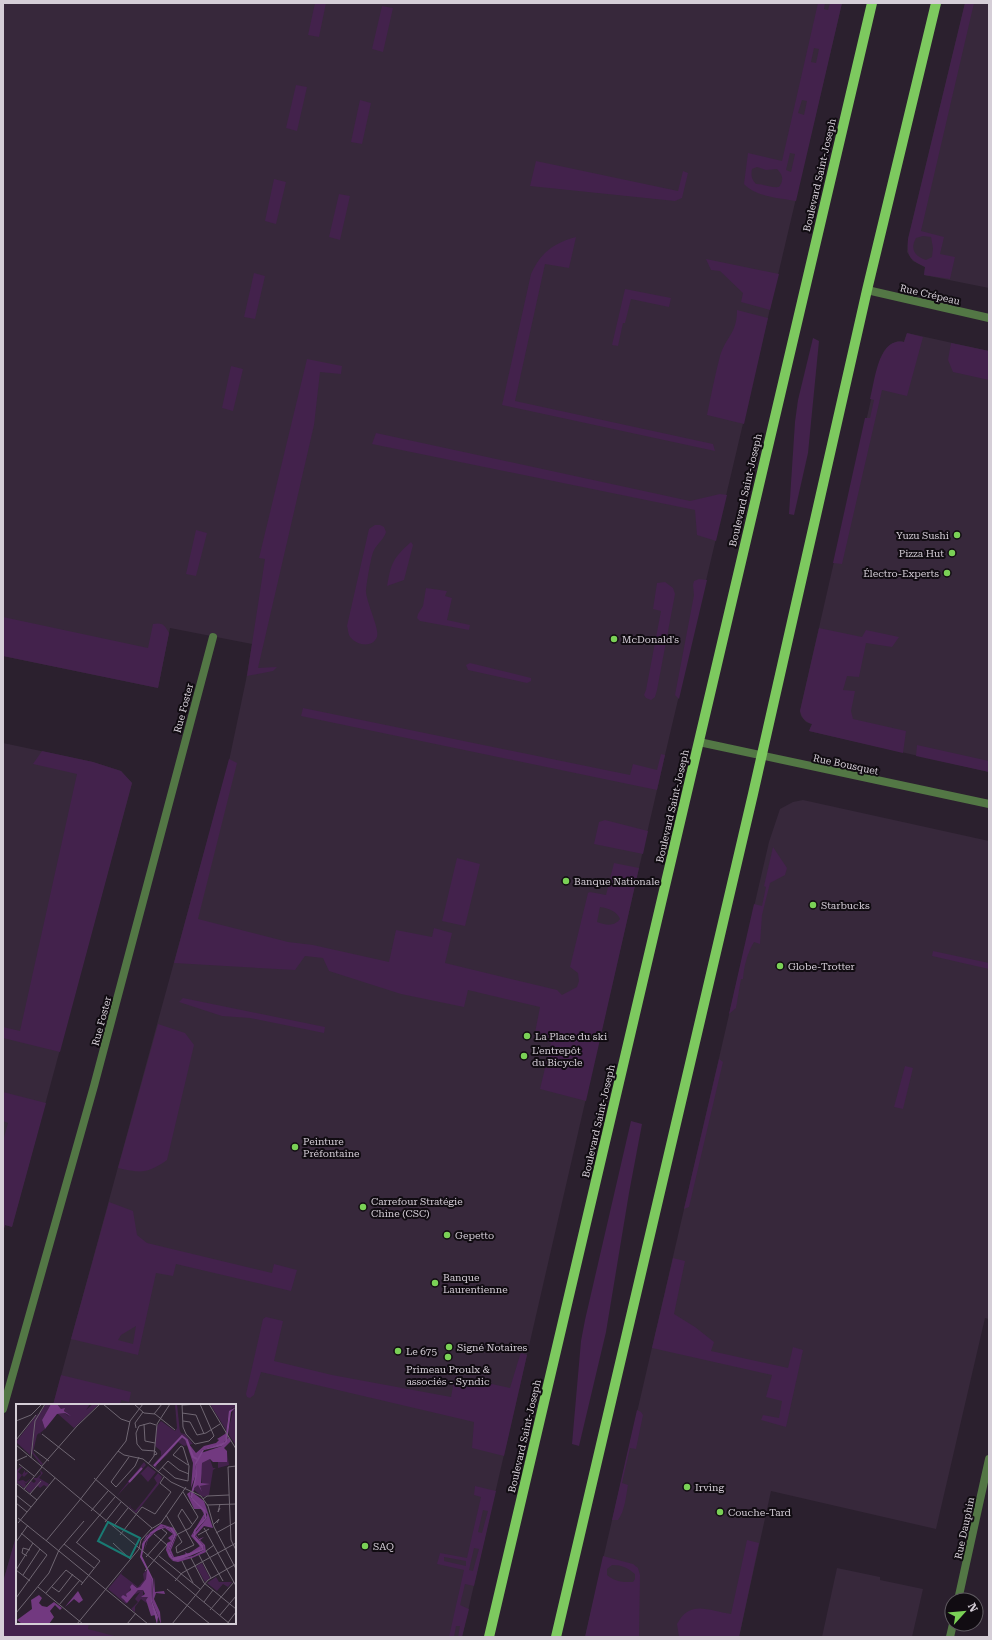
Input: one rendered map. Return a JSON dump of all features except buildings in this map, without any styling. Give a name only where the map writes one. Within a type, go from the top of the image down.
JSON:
[{"type":"main road","name":"Boulevard Saint-Joseph","points":[[489,1637],[872,3]]},
{"type":"main road","points":[[556,1637],[761,756],[867,290],[936,3]]},
{"type":"street","name":"Rue Crépeau","points":[[867,290],[989,318]]},
{"type":"street","name":"Rue Foster","points":[[3,1410],[94,1086],[213,637]]},
{"type":"street","name":"Rue Bousquet","points":[[699,742],[989,804]]},
{"type":"street","name":"Rue Dauphin","points":[[960,1592],[989,1459]]},
{"type":"shaded area","points":[[3,3],[842,3],[665,755],[462,1637],[6,1637],[3,1635],[3,1582],[16,1536],[16,1624],[236,1624],[236,1404],[53,1404],[229,761],[252,644],[170,628],[158,688],[3,656]]},
{"type":"shaded area","points":[[315,3],[326,3],[319,37],[308,35]]},
{"type":"shaded area","points":[[818,3],[825,3],[824,9],[828,10],[830,3],[842,3],[796,201],[776,198],[755,192],[744,184],[748,153],[782,161]],"holes":[[[814,48],[819,49],[816,63],[811,62]],[[802,100],[807,101],[804,115],[798,113]],[[790,153],[795,154],[791,172],[786,170]],[[757,167],[766,170],[777,169],[781,173],[782,182],[779,187],[756,184],[752,177],[752,169]]]},
{"type":"shaded area","points":[[965,3],[989,3],[989,288],[924,275],[925,267],[913,261],[907,252],[908,239]]},
{"type":"shaded area","points":[[965,3],[974,3],[921,231],[944,237],[940,254],[955,257],[950,279],[924,275],[925,267],[915,262],[910,257],[908,250],[908,239]],"holes":[[[923,236],[931,237],[933,248],[932,257],[926,260],[914,252],[913,246],[916,238]]]},
{"type":"shaded area","points":[[382,6],[393,8],[383,52],[372,49]]},
{"type":"shaded area","points":[[296,85],[307,87],[297,131],[286,128]]},
{"type":"shaded area","points":[[360,100],[371,103],[362,144],[351,142]]},
{"type":"shaded area","points":[[536,161],[678,191],[683,171],[688,173],[682,198],[675,201],[530,186]]},
{"type":"shaded area","points":[[274,179],[286,182],[276,224],[265,221]]},
{"type":"shaded area","points":[[339,194],[350,196],[340,240],[329,237]]},
{"type":"shaded area","points":[[576,237],[569,268],[545,264],[515,401],[713,444],[715,451],[502,405],[531,274],[544,254],[561,242]]},
{"type":"shaded area","points":[[706,259],[779,274],[770,310],[741,302],[743,293],[720,271],[711,270]]},
{"type":"shaded area","points":[[254,273],[265,276],[255,319],[244,317]]},
{"type":"shaded area","points":[[625,289],[671,298],[669,307],[631,299],[625,323],[623,323],[618,346],[612,345]]},
{"type":"shaded area","points":[[737,310],[768,318],[744,424],[707,415],[722,349],[733,330],[737,318]]},
{"type":"shaded area","points":[[907,333],[989,351],[989,772],[809,731],[812,724],[806,722],[801,716],[800,711],[880,360],[884,351],[891,344],[898,341],[904,342]]},
{"type":"shaded area","points":[[907,333],[923,337],[907,396],[882,390],[842,564],[833,563],[865,418],[870,418],[874,400],[870,399],[879,362],[888,346],[895,342],[904,342]]},
{"type":"shaded area","points":[[813,338],[819,341],[808,453],[794,515],[789,514],[795,422],[798,400]]},
{"type":"shaded area","points":[[951,343],[989,351],[989,380],[953,372],[948,360]]},
{"type":"shaded area","points":[[307,359],[342,366],[341,374],[320,372],[314,425],[258,668],[277,667],[273,671],[247,676],[265,559],[259,558]]},
{"type":"shaded area","points":[[231,366],[243,369],[233,411],[222,408]]},
{"type":"shaded area","points":[[376,433],[690,501],[720,494],[727,495],[716,541],[697,535],[695,510],[372,444]]},
{"type":"shaded area","points":[[375,525],[384,527],[386,532],[373,553],[366,589],[377,629],[377,637],[375,641],[371,643],[363,644],[351,638],[347,626],[369,529]]},
{"type":"shaded area","points":[[196,530],[207,533],[196,576],[186,574]]},
{"type":"shaded area","points":[[411,542],[413,545],[404,580],[387,586],[394,561],[400,552]]},
{"type":"shaded area","points":[[699,579],[707,580],[679,699],[675,695],[694,595],[693,585],[694,581]]},
{"type":"shaded area","points":[[665,582],[673,588],[675,594],[657,690],[655,697],[651,700],[646,698],[644,695],[661,611],[653,609],[657,583]]},
{"type":"shaded area","points":[[426,588],[447,591],[445,596],[452,598],[447,620],[470,625],[469,630],[420,621],[417,618],[423,606]]},
{"type":"shaded area","points":[[3,617],[148,648],[153,624],[159,623],[165,626],[169,633],[158,688],[3,656]]},
{"type":"shaded area","points":[[819,628],[862,637],[866,630],[899,637],[892,647],[866,643],[859,677],[847,676],[843,690],[855,691],[851,711],[853,719],[906,731],[903,753],[809,731],[812,724],[804,719],[800,711]]},
{"type":"shaded area","points":[[470,663],[531,678],[531,681],[527,683],[468,670],[466,665]]},
{"type":"shaded area","points":[[303,708],[630,775],[633,764],[657,770],[661,754],[665,755],[657,790],[301,716]]},
{"type":"shaded area","points":[[3,743],[93,762],[121,771],[132,783],[12,1227],[5,1225],[3,1232]]},
{"type":"shaded area","points":[[917,745],[989,761],[989,772],[916,756]]},
{"type":"shaded area","points":[[42,751],[93,762],[121,771],[132,783],[60,1052],[3,1038],[3,1027],[20,1031],[77,774],[33,764]]},
{"type":"shaded area","points":[[229,759],[237,763],[198,919],[288,942],[313,945],[389,962],[396,930],[432,937],[434,928],[452,933],[445,963],[557,990],[562,995],[577,987],[579,981],[578,973],[570,967],[588,893],[590,892],[606,895],[614,863],[639,868],[586,1101],[540,1089],[551,1043],[534,1038],[540,1007],[468,990],[464,1007],[401,994],[329,971],[323,958],[305,956],[295,970],[174,963]],"holes":[[[600,907],[609,909],[619,916],[620,919],[618,922],[612,924],[597,922]]]},
{"type":"shaded area","points":[[803,800],[989,841],[989,1319],[985,1318],[936,1529],[771,1491],[739,1637],[585,1637],[769,842],[780,809],[793,802]]},
{"type":"shaded area","points":[[605,820],[648,831],[643,854],[594,844],[599,822]]},
{"type":"shaded area","points":[[773,847],[787,868],[785,875],[770,883],[762,915],[760,944],[754,942],[749,951],[743,979],[741,979],[736,1008],[729,1014],[754,904],[762,906],[766,887],[764,886]]},
{"type":"shaded area","points":[[457,858],[480,864],[465,926],[442,921]]},
{"type":"shaded area","points":[[933,951],[989,963],[989,969],[932,956]]},
{"type":"shaded area","points":[[183,998],[325,1027],[324,1033],[250,1018],[222,1016],[179,1002]]},
{"type":"shaded area","points":[[158,1024],[185,1033],[194,1045],[167,1160],[154,1168],[144,1171],[133,1171],[118,1168]]},
{"type":"shaded area","points":[[719,1059],[723,1062],[689,1207],[684,1209]]},
{"type":"shaded area","points":[[905,1066],[913,1068],[903,1109],[894,1107]]},
{"type":"shaded area","points":[[3,1092],[46,1103],[12,1227],[5,1225],[3,1232],[3,1141],[8,1123],[3,1121]]},
{"type":"shaded area","points":[[631,1121],[642,1124],[606,1332],[579,1446],[572,1444],[581,1341]]},
{"type":"shaded area","points":[[109,1202],[133,1211],[137,1235],[147,1243],[272,1273],[274,1264],[297,1270],[291,1291],[176,1264],[173,1276],[156,1273],[138,1355],[71,1339]],"holes":[[[136,1326],[133,1344],[118,1340],[121,1335]]]},
{"type":"shaded area","points":[[673,1258],[685,1261],[674,1314],[695,1327],[714,1342],[711,1351],[788,1368],[793,1347],[803,1350],[786,1427],[761,1420],[763,1415],[779,1418],[782,1401],[766,1397],[772,1375],[652,1348]]},
{"type":"shaded area","points":[[266,1317],[283,1321],[274,1361],[332,1375],[451,1397],[455,1376],[510,1388],[521,1353],[527,1355],[504,1456],[472,1448],[474,1422],[261,1372],[254,1395],[250,1398],[247,1397],[246,1394],[263,1319]]},
{"type":"shaded area","points":[[61,1375],[131,1392],[129,1402],[121,1400],[120,1404],[53,1404]]},
{"type":"shaded area","points":[[637,1410],[643,1415],[636,1449],[630,1448],[622,1483],[628,1485],[625,1503],[618,1520],[612,1520]]},
{"type":"shaded area","points":[[475,1486],[496,1491],[474,1586],[465,1584],[460,1605],[469,1609],[462,1637],[458,1637],[460,1626],[456,1626],[454,1637],[449,1637],[464,1570],[437,1564],[440,1553],[467,1558],[481,1497],[474,1495]],"holes":[[[483,1510],[488,1511],[482,1533],[478,1532]],[[474,1548],[479,1549],[473,1571],[469,1570]],[[444,1557],[466,1561],[466,1566],[444,1561]]]},
{"type":"shaded area","points":[[16,1536],[16,1624],[89,1624],[88,1629],[118,1637],[6,1637],[3,1635],[3,1582]]},
{"type":"shaded area","points":[[747,1540],[759,1543],[739,1637],[679,1637],[677,1624],[682,1616],[688,1611],[701,1608],[731,1614]]},
{"type":"shaded area","points":[[603,1556],[633,1564],[638,1568],[640,1575],[639,1637],[585,1637]],"holes":[[[612,1565],[625,1567],[635,1574],[635,1579],[633,1582],[622,1582],[607,1575],[607,1569]]]},
{"type":"shaded area","points":[[837,1568],[880,1577],[880,1580],[923,1589],[912,1637],[822,1637]]},
{"type":"place","name":"Yuzu Sushi","points":[[957,535]]},
{"type":"place","name":"Pizza Hut","points":[[952,553]]},
{"type":"place","name":"Électro-Experts","points":[[947,573]]},
{"type":"place","name":"McDonald's","points":[[614,639]]},
{"type":"place","name":"Banque Nationale","points":[[566,881]]},
{"type":"place","name":"Starbucks","points":[[813,905]]},
{"type":"place","name":"Globe-Trotter","points":[[780,966]]},
{"type":"place","name":"La Place du ski","points":[[527,1036]]},
{"type":"place","name":"L'entrepôt du Bicycle","points":[[524,1056]]},
{"type":"place","name":"Peinture Préfontaine","points":[[295,1147]]},
{"type":"place","name":"Carrefour Stratégie Chine (CSC)","points":[[363,1207]]},
{"type":"place","name":"Gepetto","points":[[447,1235]]},
{"type":"place","name":"Banque Laurentienne","points":[[435,1283]]},
{"type":"place","name":"Signé Notaires","points":[[449,1347]]},
{"type":"place","name":"Le 675","points":[[398,1351]]},
{"type":"place","name":"Primeau Proulx & associés - Syndic","points":[[448,1357]]},
{"type":"place","name":"Irving","points":[[687,1487]]},
{"type":"place","name":"Couche-Tard","points":[[720,1512]]},
{"type":"place","name":"SAQ","points":[[365,1546]]}]
